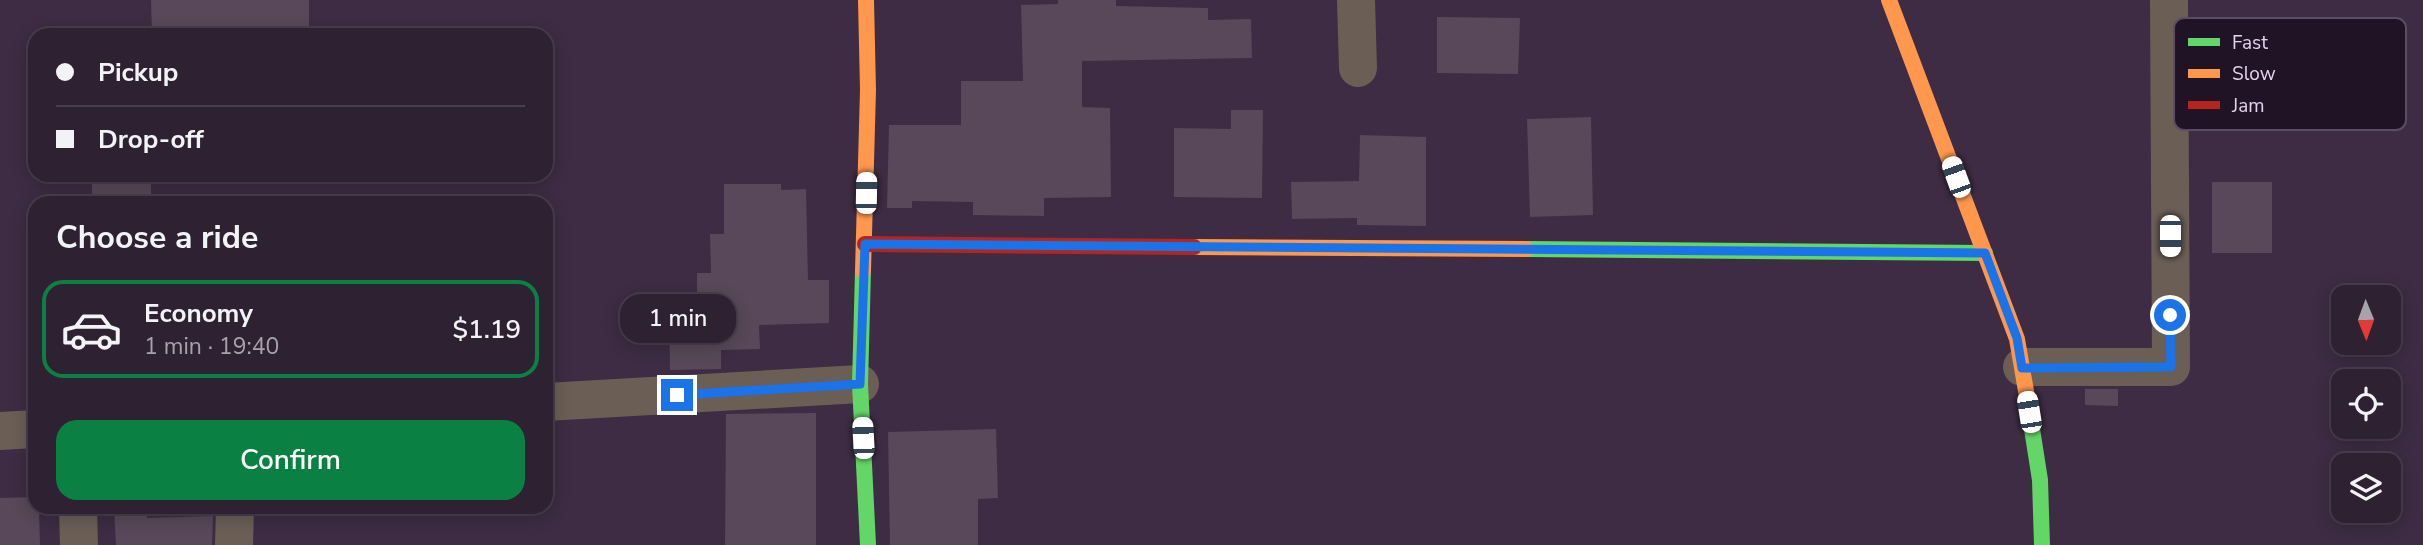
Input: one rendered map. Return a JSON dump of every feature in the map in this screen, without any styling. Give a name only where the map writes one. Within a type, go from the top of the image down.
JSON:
[{"type":"street","points":[[866,0],[868,90],[860,384],[868,545]]},
{"type":"street","points":[[1356,0],[1358,68]]},
{"type":"street","points":[[1889,0],[2017,338],[2040,480],[2042,545]]},
{"type":"street","points":[[2022,368],[2171,367],[2169,0]]},
{"type":"street","points":[[865,244],[1985,253]]},
{"type":"street","points":[[553,402],[860,384]]},
{"type":"street","points":[[0,431],[28,429]]},
{"type":"street","points":[[78,514],[79,545]]},
{"type":"street","points":[[234,545],[235,514]]},
{"type":"building","points":[[151,0],[309,0],[309,28],[152,28]]},
{"type":"building","points":[[1058,0],[1116,0],[1116,6],[1208,8],[1208,20],[1251,19],[1252,58],[1082,61],[1082,107],[1110,108],[1111,197],[1044,198],[1044,216],[973,215],[973,202],[912,201],[912,208],[887,208],[889,125],[961,125],[961,81],[1023,81],[1021,5],[1058,4]]},
{"type":"building","points":[[1437,17],[1520,18],[1518,74],[1437,73]]},
{"type":"building","points":[[1231,110],[1263,110],[1262,198],[1174,197],[1174,128],[1231,129]]},
{"type":"building","points":[[1591,117],[1593,215],[1530,217],[1527,119]]},
{"type":"building","points":[[1360,135],[1426,137],[1426,226],[1357,225],[1357,218],[1292,219],[1291,182],[1359,181]]},
{"type":"building","points":[[92,182],[151,182],[151,196],[92,196]]},
{"type":"building","points":[[2212,182],[2272,182],[2272,253],[2212,253]]},
{"type":"building","points":[[724,184],[781,184],[781,190],[806,189],[808,280],[829,280],[829,323],[759,325],[760,349],[721,350],[721,369],[670,370],[669,298],[697,297],[697,273],[711,273],[710,234],[724,234]]},
{"type":"building","points":[[2085,389],[2118,389],[2118,406],[2085,405]]},
{"type":"building","points":[[816,413],[816,545],[725,545],[726,414]]},
{"type":"building","points":[[996,429],[998,498],[978,499],[978,545],[890,545],[888,432]]},
{"type":"building","points":[[28,497],[28,514],[39,514],[40,545],[0,545],[0,498]]},
{"type":"building","points":[[114,514],[147,514],[147,518],[213,516],[212,545],[116,545]]},
{"type":"traffic: fast","points":[[1526,249],[1985,253]]},
{"type":"traffic: fast","points":[[863,271],[860,384],[868,545]]},
{"type":"traffic: fast","points":[[2027,397],[2040,480],[2042,545]]},
{"type":"traffic: slow","points":[[863,271],[868,90],[866,0]]},
{"type":"traffic: slow","points":[[1889,0],[2017,339],[2027,397]]},
{"type":"traffic: slow","points":[[1194,247],[1526,249]]},
{"type":"traffic: jam","points":[[865,244],[1194,247]]},
{"type":"route","points":[[677,395],[860,384],[865,244],[1985,253],[2017,338],[2022,368],[2171,367],[2170,315]]}]
